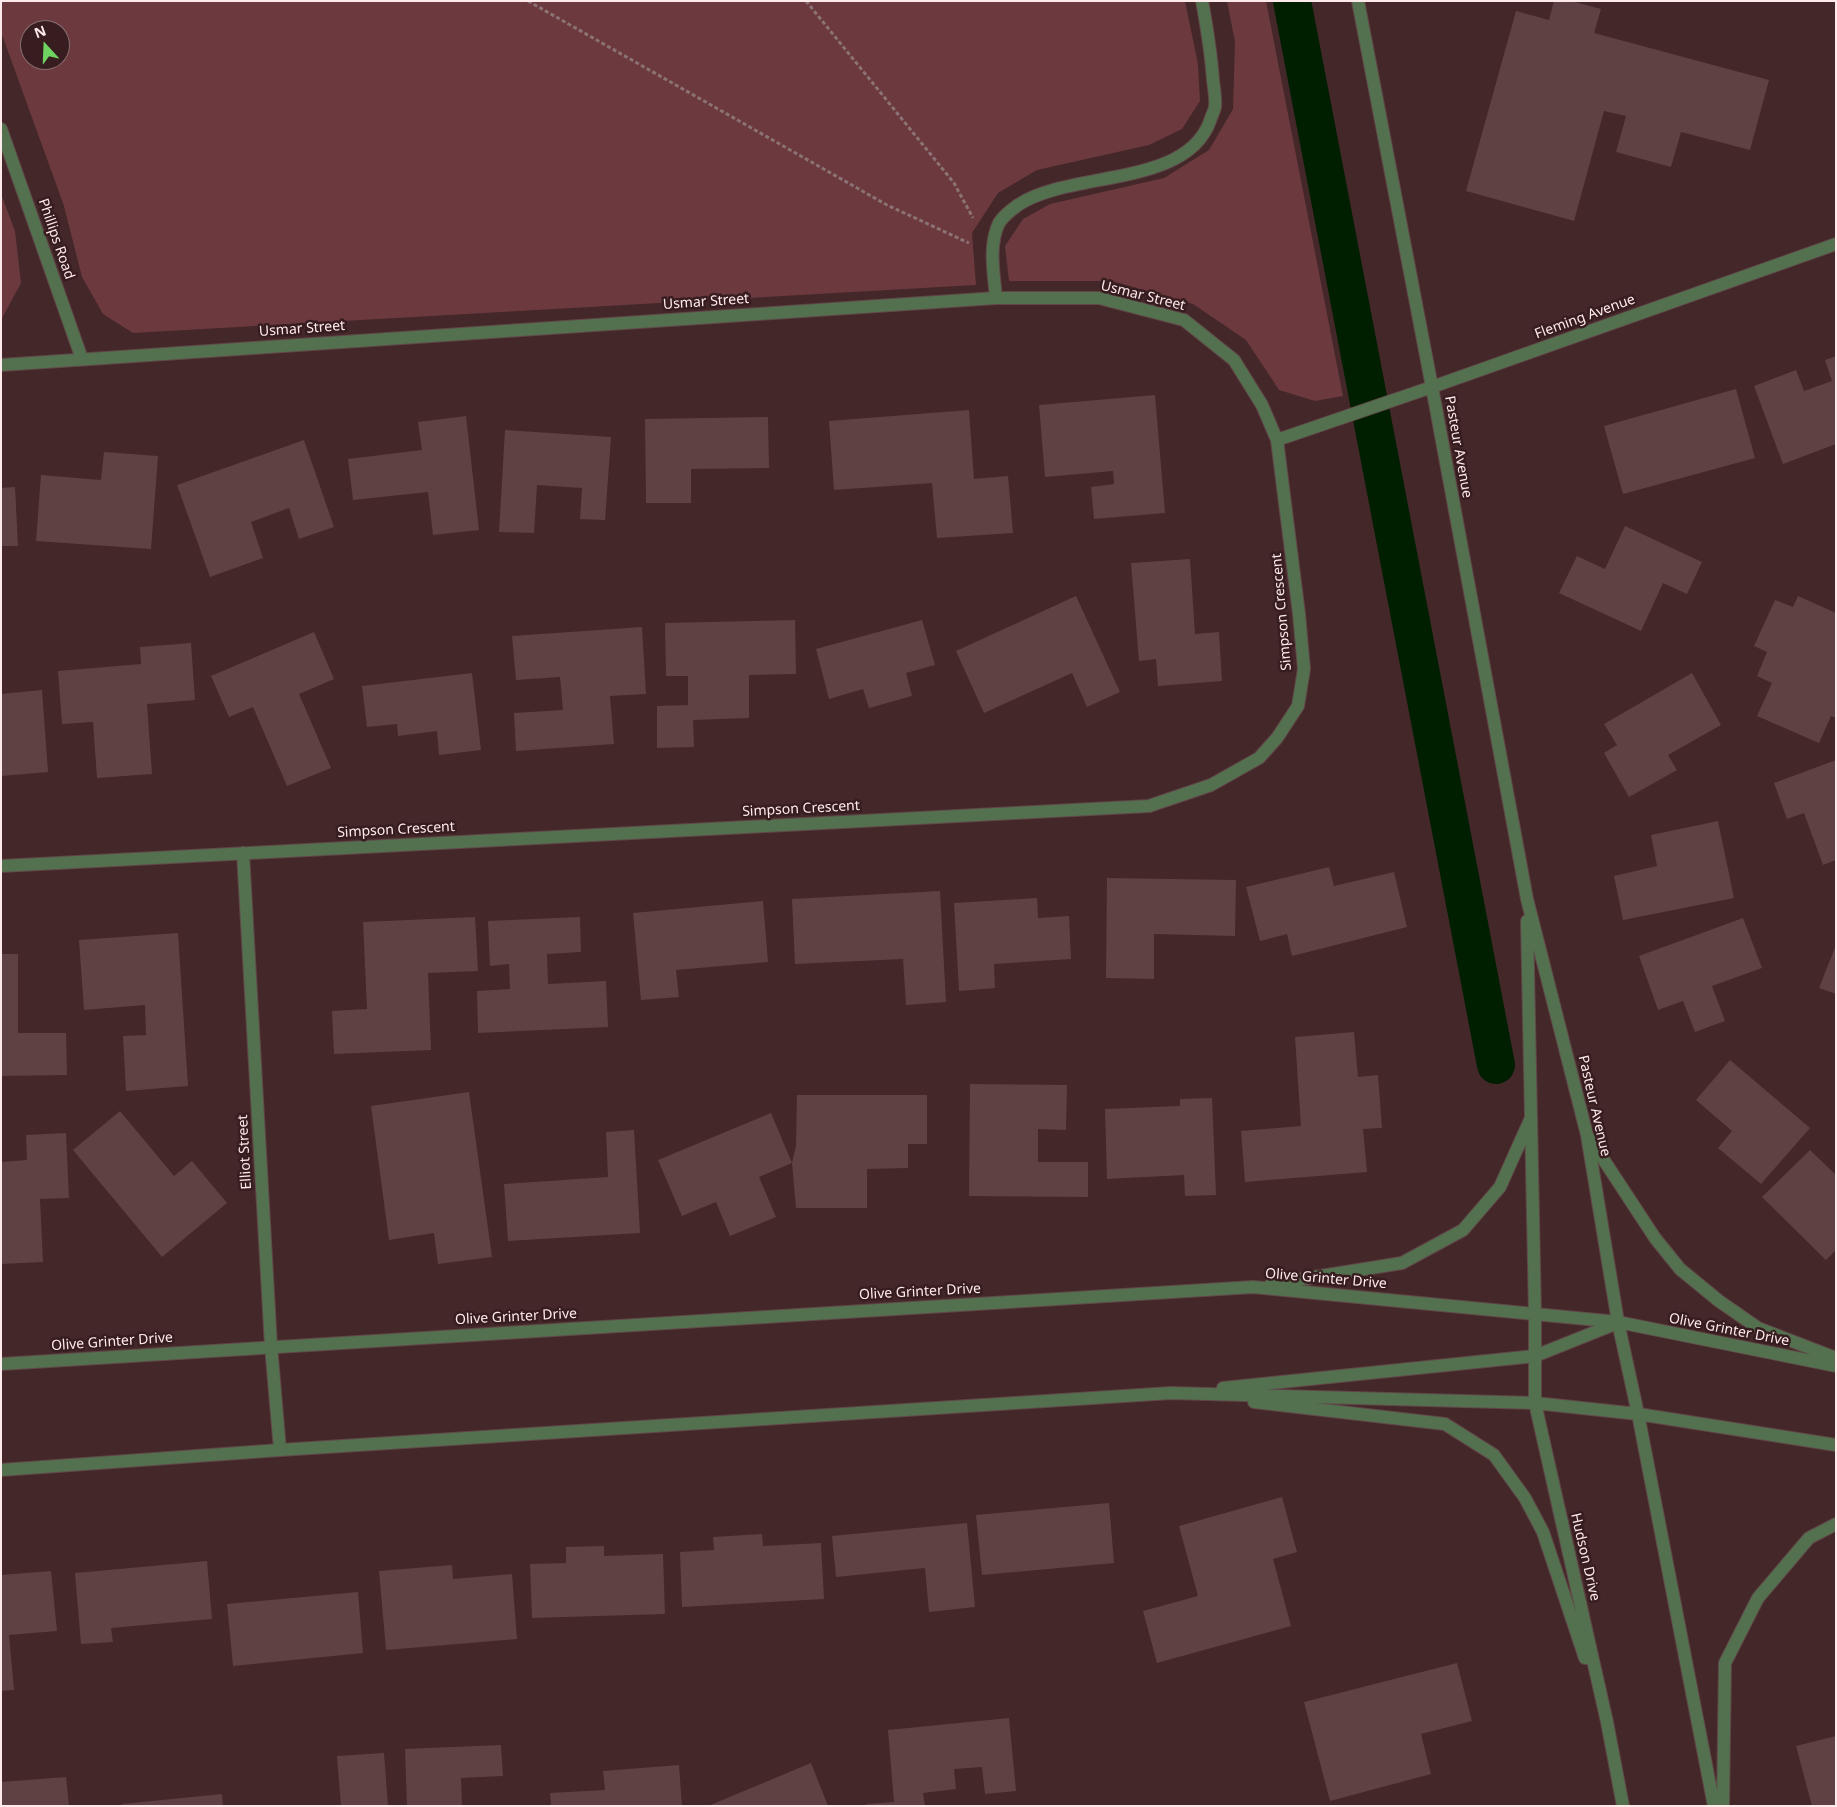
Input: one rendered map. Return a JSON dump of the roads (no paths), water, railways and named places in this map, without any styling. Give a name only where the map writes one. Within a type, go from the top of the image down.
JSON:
[{"type":"street","points":[[996,298],[992,254],[999,224],[1010,210],[1025,200],[1047,191],[1170,162],[1194,148],[1204,137],[1215,107],[1210,41],[1202,1]]},
{"type":"street","name":"Pasteur Avenue","points":[[1358,1],[1527,899],[1587,1135],[1618,1322]]},
{"type":"street","name":"Phillips Road","points":[[1,129],[82,359]]},
{"type":"street","name":"Fleming Avenue","points":[[1277,440],[1836,244]]},
{"type":"street","name":"Usmar Street","points":[[1,364],[996,298],[1099,298],[1184,320],[1234,360],[1262,405],[1277,440]]},
{"type":"street","name":"Simpson Crescent","points":[[1,866],[1149,806],[1211,784],[1259,758],[1277,738],[1298,706],[1304,670],[1299,614],[1277,440]]},
{"type":"street","name":"Elliot Street","points":[[243,853],[271,1346],[280,1450]]},
{"type":"street","name":"Pasteur Avenue","points":[[1527,899],[1535,1314]]},
{"type":"street","points":[[1253,1287],[1402,1263],[1463,1230],[1500,1187],[1531,1116]]},
{"type":"street","points":[[1587,1135],[1655,1238],[1680,1269],[1719,1302],[1758,1328],[1836,1358]]},
{"type":"street","name":"Olive Grinter Drive","points":[[1,1364],[1253,1287],[1618,1322],[1836,1366]]},
{"type":"street","name":"Hudson Drive","points":[[1535,1314],[1535,1402],[1607,1722],[1623,1806]]},
{"type":"street","points":[[1,1470],[280,1450],[1171,1393],[1535,1356],[1618,1322],[1638,1414],[1714,1806]]},
{"type":"street","points":[[1171,1393],[1535,1402],[1638,1414],[1836,1445]]},
{"type":"street","points":[[1171,1393],[1445,1424],[1494,1455],[1525,1498],[1543,1532],[1607,1722]]},
{"type":"street","points":[[1723,1806],[1725,1663],[1758,1598],[1809,1538],[1836,1524]]},
{"type":"waterway","points":[[1292,1],[1496,1065]]}]
